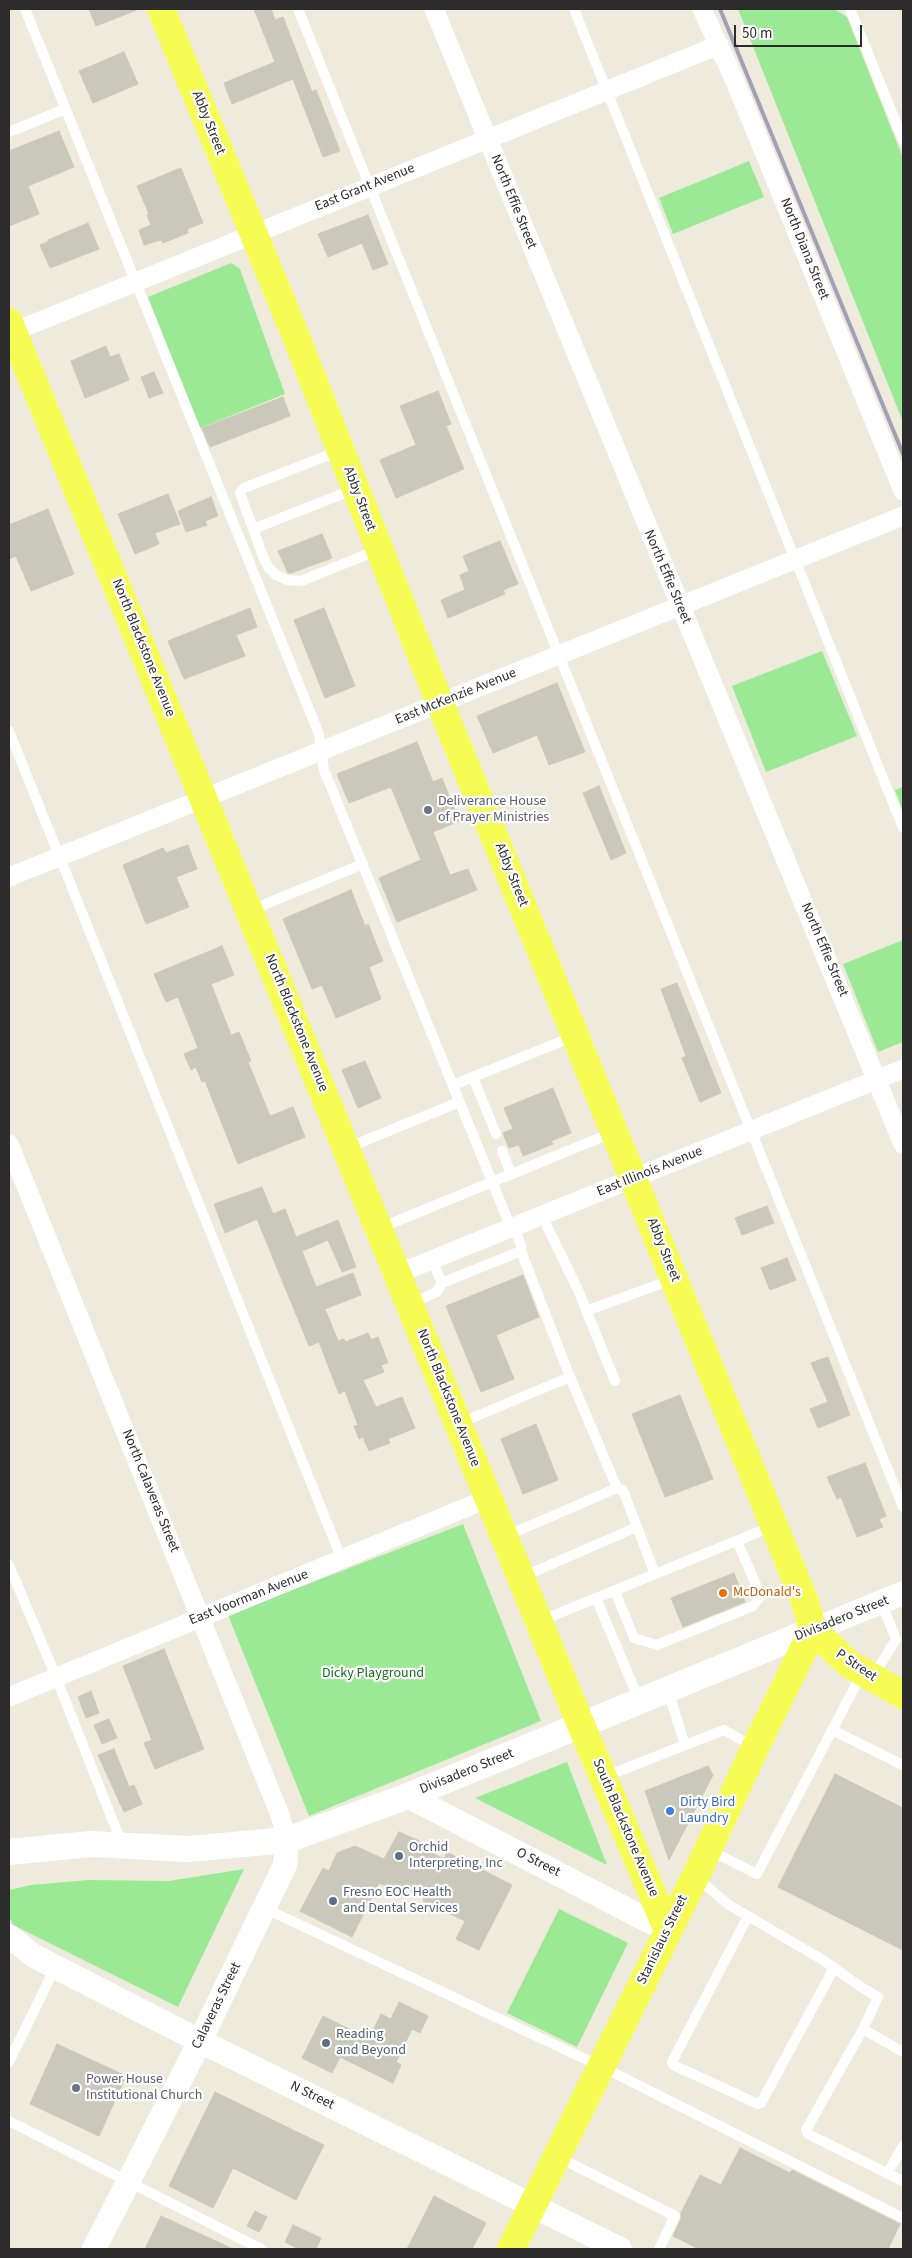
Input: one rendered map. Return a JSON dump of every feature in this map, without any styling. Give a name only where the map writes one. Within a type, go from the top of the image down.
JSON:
[{"type":"main road","name":"Abby Street","points":[[161,9],[254,234],[379,550],[805,1602],[813,1630]]},
{"type":"main road","name":"North Blackstone Avenue","points":[[11,327],[582,1725]]},
{"type":"main road","name":"P Street","points":[[813,1630],[834,1652],[867,1675],[903,1695]]},
{"type":"main road","name":"Divisadero Street","points":[[9,1852],[62,1846],[189,1849],[287,1840],[408,1796],[813,1630]]},
{"type":"main road","name":"Stanislaus Street","points":[[511,2249],[708,1850],[755,1748],[813,1630]]},
{"type":"main road","name":"South Blackstone Avenue","points":[[582,1725],[668,1931]]},
{"type":"street","name":"North Effie Street","points":[[434,9],[680,606],[878,1079],[903,1144]]},
{"type":"street","name":"North Diana Street","points":[[702,9],[734,79],[903,491]]},
{"type":"street","name":"East Grant Avenue","points":[[11,327],[136,282],[719,45]]},
{"type":"street","name":"East McKenzie Avenue","points":[[9,877],[903,516]]},
{"type":"street","name":"East Illinois Avenue","points":[[397,1274],[903,1069]]},
{"type":"street","name":"North Calaveras Street","points":[[9,1144],[280,1815],[287,1840]]},
{"type":"street","name":"East Voorman Avenue","points":[[9,1697],[489,1498]]},
{"type":"street","name":"Divisadero Street","points":[[813,1630],[903,1593]]},
{"type":"street","name":"O Street","points":[[408,1796],[668,1931]]},
{"type":"street","name":"Calaveras Street","points":[[94,2249],[129,2184],[285,1865],[287,1840]]},
{"type":"street","name":"N Street","points":[[9,1936],[34,1956],[200,2041],[620,2249]]},
{"type":"lane","points":[[24,9],[319,734],[324,770],[492,1182],[522,1245],[521,1252],[570,1377],[617,1488],[622,1490],[624,1494],[655,1574]]},
{"type":"lane","points":[[298,9],[903,1507]]},
{"type":"lane","points":[[574,9],[903,828]]},
{"type":"lane","points":[[850,9],[903,140]]},
{"type":"lane","points":[[9,132],[65,109]]},
{"type":"lane","points":[[340,450],[244,488],[240,493],[253,529],[269,568],[287,580],[302,581],[379,550]]},
{"type":"lane","points":[[253,529],[356,489]]},
{"type":"lane","points":[[9,730],[342,1560]]},
{"type":"lane","points":[[250,910],[363,864]]},
{"type":"lane","points":[[453,1086],[576,1035]]},
{"type":"lane","points":[[473,1077],[496,1134]]},
{"type":"lane","points":[[346,1148],[459,1102]]},
{"type":"lane","points":[[379,1228],[615,1132]]},
{"type":"lane","points":[[502,1151],[512,1174]]},
{"type":"lane","points":[[542,1216],[586,1311],[615,1381]]},
{"type":"lane","points":[[409,1304],[437,1292],[442,1283],[521,1252]]},
{"type":"lane","points":[[432,1260],[442,1283]]},
{"type":"lane","points":[[586,1311],[674,1278]]},
{"type":"lane","points":[[459,1423],[570,1377]]},
{"type":"lane","points":[[505,1536],[617,1488]]},
{"type":"lane","points":[[540,1621],[774,1526]]},
{"type":"lane","points":[[522,1577],[637,1527]]},
{"type":"lane","points":[[615,1591],[634,1638],[657,1645],[753,1606],[761,1596],[737,1541]]},
{"type":"lane","points":[[9,1564],[56,1677],[122,1846]]},
{"type":"lane","points":[[596,1598],[640,1701]]},
{"type":"lane","points":[[708,1850],[758,1874],[832,1730],[867,1675],[896,1640],[881,1602]]},
{"type":"lane","points":[[668,1691],[685,1745]]},
{"type":"lane","points":[[604,1778],[724,1730],[755,1748]]},
{"type":"lane","points":[[832,1730],[903,1765]]},
{"type":"lane","points":[[695,1876],[729,1905],[834,1968],[878,1997],[863,2029],[806,2130],[808,2134],[903,2181]]},
{"type":"lane","points":[[264,1908],[602,2066],[903,2218]]},
{"type":"lane","points":[[748,1916],[672,2062],[673,2065],[761,2104],[834,1968]]},
{"type":"lane","points":[[9,2062],[56,1966]]},
{"type":"lane","points":[[863,2029],[903,2052]]},
{"type":"lane","points":[[9,2122],[261,2249]]},
{"type":"lane","points":[[888,2174],[903,2146]]},
{"type":"lane","points":[[558,2157],[675,2216],[659,2249]]},
{"type":"green space","points":[[738,9],[834,9],[847,17],[903,158],[903,422]]},
{"type":"green space","points":[[749,161],[764,197],[673,234],[659,198]]},
{"type":"green space","points":[[231,263],[240,269],[285,394],[200,428],[148,297]]},
{"type":"green space","points":[[822,651],[857,736],[766,772],[732,686]]},
{"type":"green space","points":[[903,787],[903,811],[895,790]]},
{"type":"green space","points":[[903,940],[903,1042],[878,1052],[843,964]]},
{"type":"green space","name":"Dicky Playground","points":[[463,1524],[541,1721],[309,1816],[228,1615]]},
{"type":"green space","points":[[567,1762],[607,1865],[475,1798]]},
{"type":"green space","points":[[244,1869],[178,2007],[13,1925],[9,1916],[9,1890],[31,1885],[89,1880],[169,1881]]},
{"type":"green space","points":[[559,1909],[628,1943],[577,2047],[507,2013]]},
{"type":"building","points":[[89,9],[137,9],[137,10],[96,26]]},
{"type":"building","points":[[254,9],[271,9],[275,20],[283,17],[312,92],[316,90],[340,151],[323,157],[293,79],[232,104],[224,83],[275,62]]},
{"type":"building","points":[[124,52],[138,84],[93,103],[79,71]]},
{"type":"building","points":[[59,131],[74,167],[28,186],[39,214],[9,226],[9,151]]},
{"type":"building","points":[[181,168],[203,223],[187,229],[188,233],[163,243],[161,240],[144,245],[139,230],[151,225],[147,215],[149,214],[137,186]]},
{"type":"building","points":[[368,215],[388,264],[373,270],[362,243],[328,257],[318,234]]},
{"type":"building","points":[[88,223],[99,249],[50,268],[40,245]]},
{"type":"building","points":[[106,346],[110,357],[119,354],[129,380],[85,398],[71,361]]},
{"type":"building","points":[[154,372],[163,393],[149,398],[141,377]]},
{"type":"building","points":[[438,391],[451,424],[446,426],[464,469],[396,498],[380,460],[416,445],[400,406]]},
{"type":"building","points":[[283,397],[290,416],[210,447],[202,428]]},
{"type":"building","points":[[168,494],[180,524],[155,533],[159,544],[135,554],[118,514]]},
{"type":"building","points":[[211,497],[218,516],[205,521],[207,525],[186,532],[178,511]]},
{"type":"building","points":[[48,509],[74,574],[31,591],[16,556],[9,559],[9,525]]},
{"type":"building","points":[[322,534],[332,558],[288,573],[278,551]]},
{"type":"building","points":[[500,541],[518,584],[503,590],[505,594],[448,618],[441,600],[465,590],[460,575],[469,571],[463,556]]},
{"type":"building","points":[[250,608],[257,627],[236,635],[245,656],[184,679],[168,641]]},
{"type":"building","points":[[324,608],[355,686],[325,698],[294,620]]},
{"type":"building","points":[[557,683],[585,752],[549,765],[537,735],[493,753],[477,716]]},
{"type":"building","points":[[417,742],[433,782],[442,778],[459,821],[433,832],[450,875],[468,869],[477,890],[397,922],[379,878],[421,860],[391,787],[349,803],[337,774]]},
{"type":"building","points":[[599,786],[626,853],[611,860],[583,793]]},
{"type":"building","points":[[188,845],[197,869],[176,877],[189,907],[146,924],[123,865],[163,848],[166,853]]},
{"type":"building","points":[[351,890],[365,926],[368,924],[383,961],[369,967],[381,999],[336,1018],[322,985],[312,989],[283,919]]},
{"type":"building","points":[[222,946],[234,975],[211,984],[231,1035],[239,1032],[251,1061],[248,1062],[270,1116],[293,1107],[305,1137],[238,1164],[205,1081],[202,1082],[196,1067],[191,1070],[184,1054],[198,1048],[178,997],[166,1002],[154,974]]},
{"type":"building","points":[[677,983],[721,1093],[700,1102],[682,1058],[686,1056],[661,989]]},
{"type":"building","points":[[365,1061],[381,1098],[358,1108],[342,1070]]},
{"type":"building","points":[[553,1088],[571,1133],[551,1141],[553,1144],[523,1156],[519,1145],[509,1148],[503,1133],[513,1129],[504,1108]]},
{"type":"building","points":[[262,1187],[273,1214],[285,1209],[296,1237],[338,1220],[356,1267],[342,1272],[328,1240],[302,1251],[316,1287],[353,1273],[361,1295],[325,1309],[338,1341],[344,1339],[345,1342],[368,1333],[371,1340],[378,1337],[388,1363],[381,1365],[384,1372],[363,1380],[376,1407],[402,1397],[415,1428],[388,1439],[390,1443],[369,1451],[363,1437],[359,1439],[354,1426],[358,1425],[345,1391],[339,1394],[319,1342],[309,1346],[257,1219],[225,1233],[214,1204]]},
{"type":"building","points":[[767,1206],[774,1223],[742,1235],[735,1218]]},
{"type":"building","points":[[787,1258],[796,1280],[770,1290],[761,1268]]},
{"type":"building","points":[[523,1275],[539,1317],[496,1335],[514,1379],[481,1392],[446,1306]]},
{"type":"building","points":[[828,1357],[850,1415],[818,1428],[810,1409],[828,1402],[811,1363]]},
{"type":"building","points":[[680,1395],[713,1479],[665,1497],[632,1414]]},
{"type":"building","points":[[536,1424],[558,1480],[523,1494],[501,1439]]},
{"type":"building","points":[[865,1463],[886,1516],[879,1519],[883,1527],[857,1537],[841,1497],[837,1499],[827,1477]]},
{"type":"building","points":[[734,1573],[745,1602],[683,1627],[671,1598]]},
{"type":"building","points":[[164,1649],[204,1749],[155,1769],[144,1743],[152,1740],[123,1666]]},
{"type":"building","points":[[91,1691],[99,1713],[86,1718],[78,1697]]},
{"type":"building","points":[[109,1719],[117,1738],[102,1744],[94,1725]]},
{"type":"building","points":[[114,1749],[129,1787],[134,1785],[142,1804],[124,1812],[98,1755]]},
{"type":"building","points":[[708,1766],[713,1775],[669,1860],[645,1791]]},
{"type":"building","points":[[835,1774],[903,1808],[903,1950],[778,1887]]},
{"type":"building","points":[[399,1832],[420,1841],[418,1846],[444,1859],[447,1852],[512,1885],[479,1950],[456,1939],[465,1921],[423,1901],[424,1897],[399,1884],[396,1890],[379,1883],[352,1937],[300,1911],[323,1868],[329,1871],[337,1853],[355,1846],[384,1859]]},
{"type":"building","points":[[399,2002],[428,2016],[420,2033],[412,2029],[396,2062],[401,2065],[393,2083],[340,2057],[332,2073],[302,2058],[323,2016],[369,2039],[381,2014],[391,2019]]},
{"type":"building","points":[[57,2044],[126,2076],[99,2136],[30,2104]]},
{"type":"building","points":[[215,2092],[324,2145],[296,2200],[233,2168],[213,2208],[169,2186]]},
{"type":"building","points":[[740,2148],[790,2173],[792,2170],[900,2224],[888,2249],[699,2249],[673,2236],[681,2219],[681,2213],[700,2175],[721,2185]]},
{"type":"building","points":[[434,2196],[486,2223],[472,2249],[407,2249]]},
{"type":"building","points":[[255,2211],[267,2217],[259,2232],[247,2226]]},
{"type":"building","points":[[161,2216],[233,2249],[145,2249]]},
{"type":"building","points":[[293,2225],[321,2238],[316,2249],[299,2249],[285,2242]]},
{"type":"railway","points":[[720,9],[903,454]]},
{"type":"place","name":"Deliverance House of Prayer Ministries","points":[[428,810]]},
{"type":"place","name":"McDonald's","points":[[723,1593]]},
{"type":"place","name":"Dirty Bird Laundry","points":[[670,1811]]},
{"type":"place","name":"Orchid Interpreting, Inc","points":[[399,1856]]},
{"type":"place","name":"Fresno EOC Health and Dental Services","points":[[333,1901]]},
{"type":"place","name":"Reading and Beyond","points":[[326,2043]]},
{"type":"place","name":"Power House Institutional Church","points":[[76,2088]]}]
